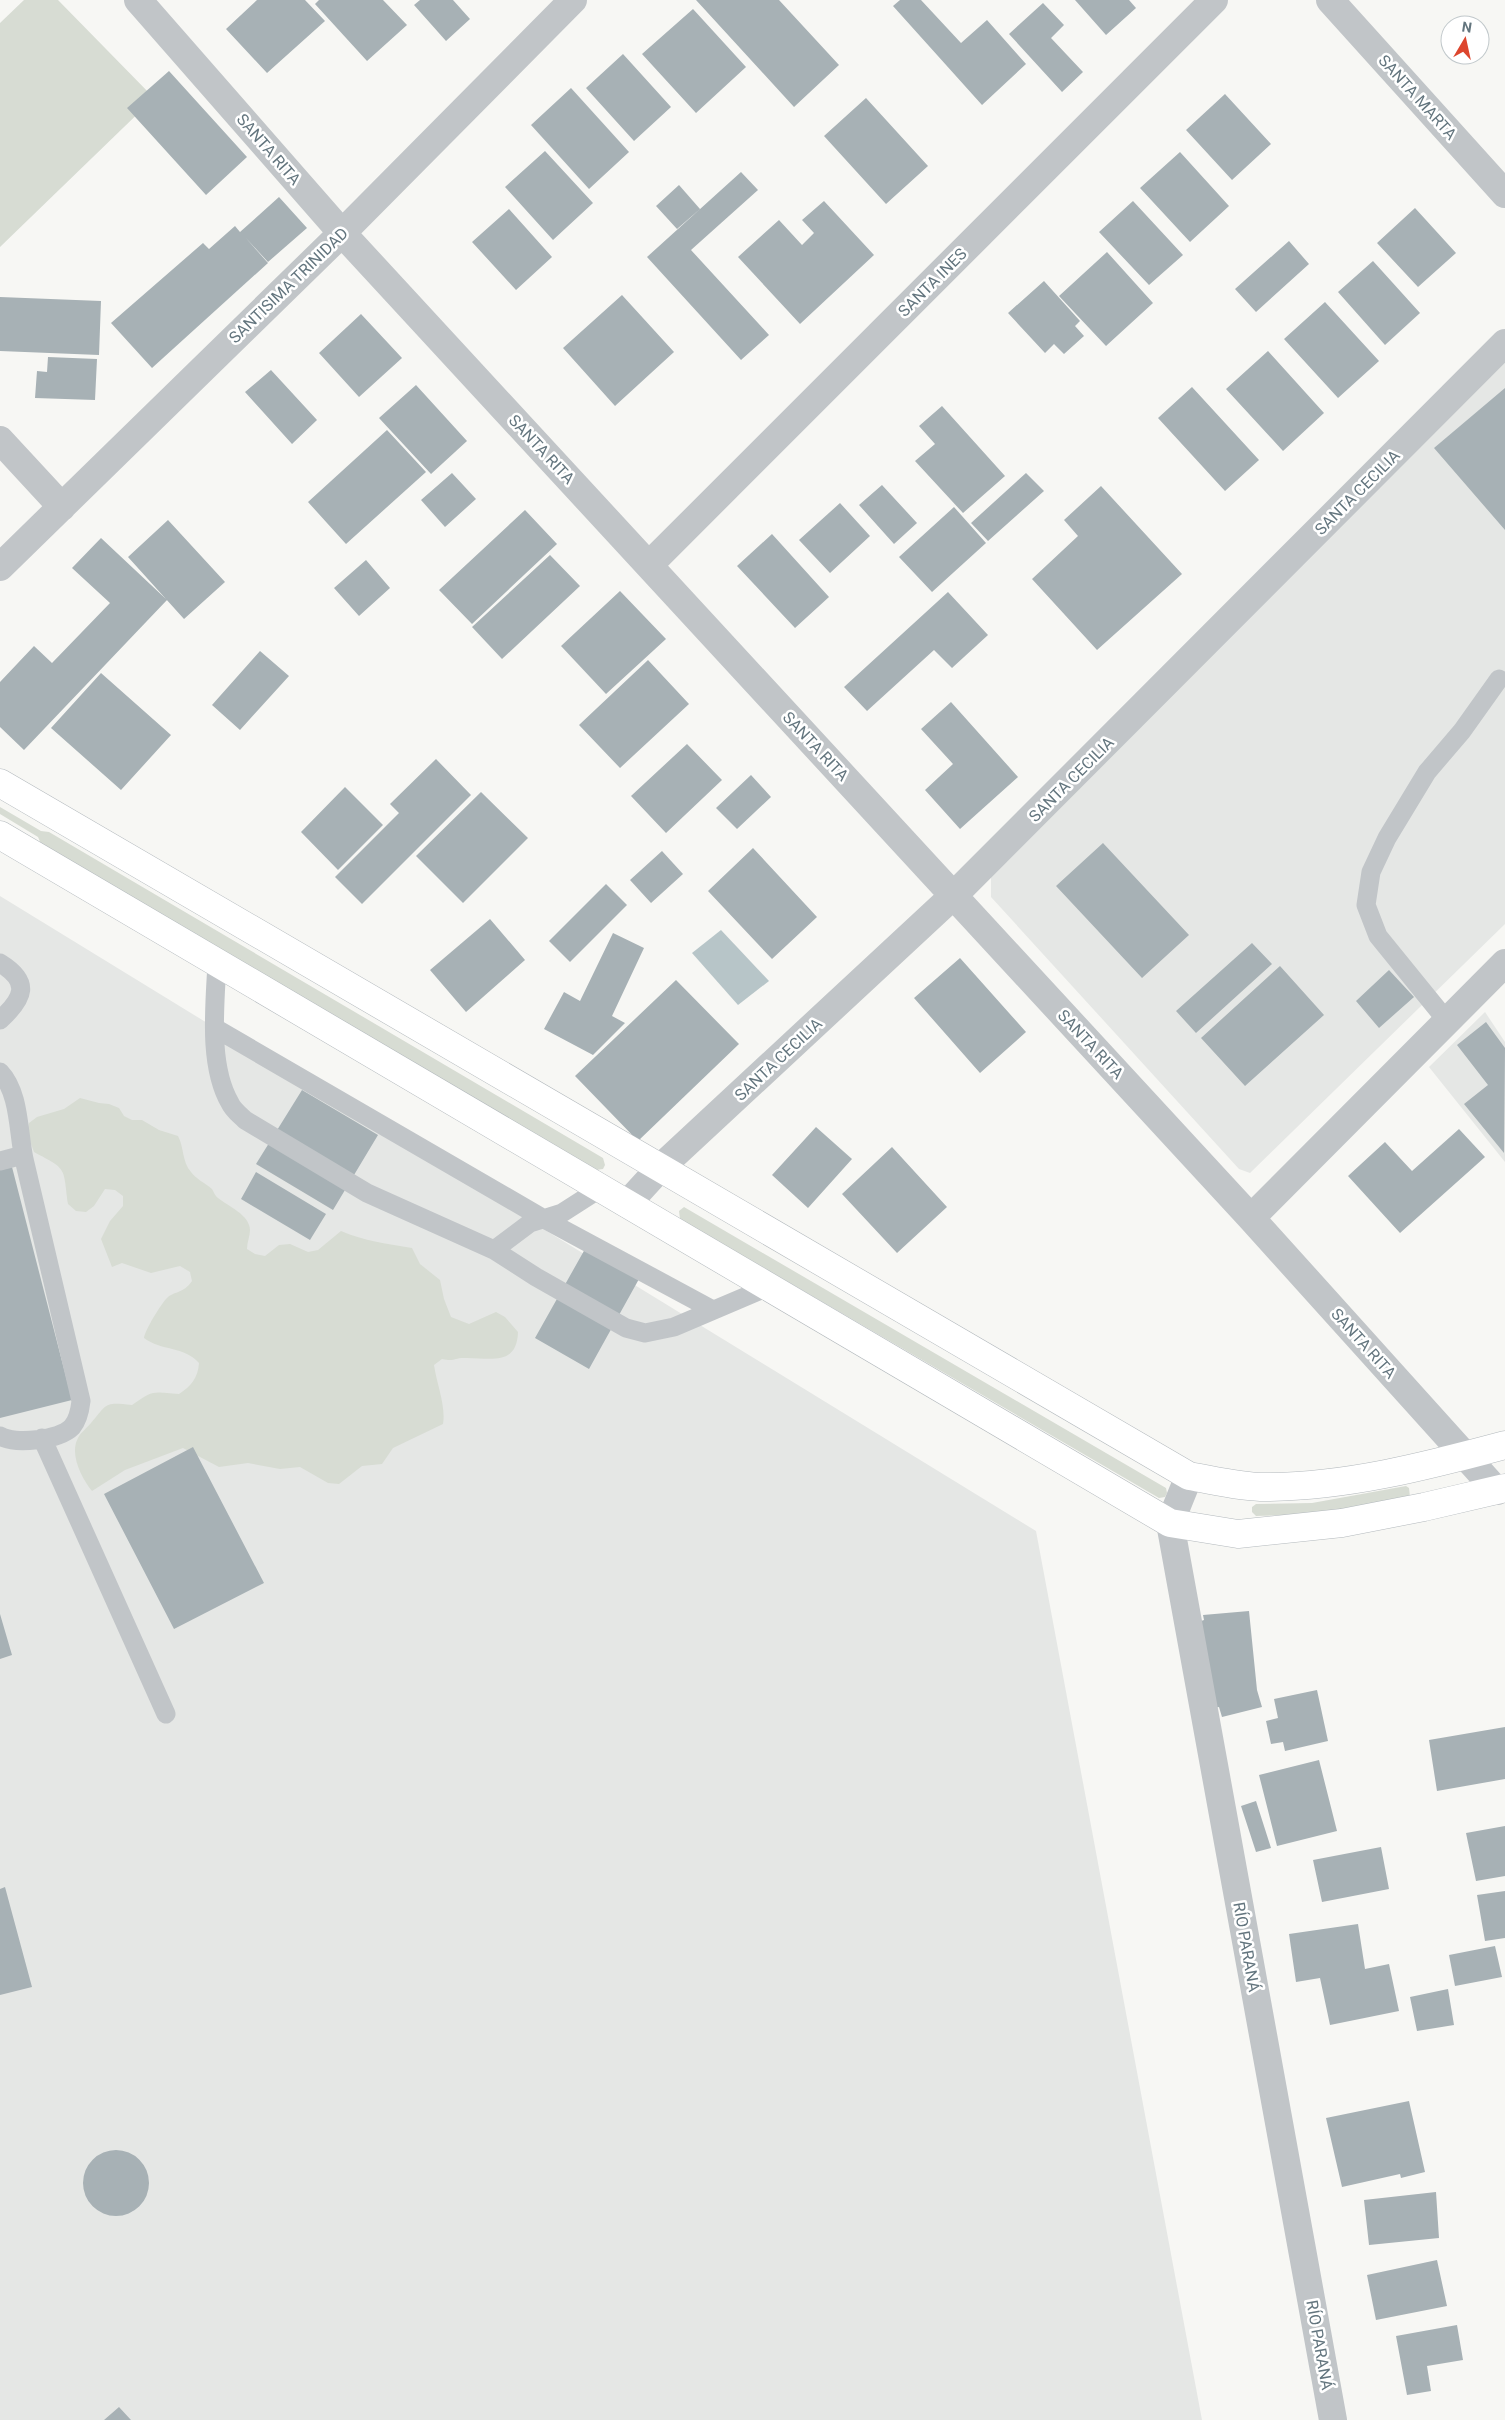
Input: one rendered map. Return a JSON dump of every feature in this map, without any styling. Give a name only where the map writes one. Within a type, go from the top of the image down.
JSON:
[{"type":"main road","points":[[0,783],[1189,1476],[1263,1487],[1332,1483],[1466,1456],[1505,1445]]},
{"type":"main road","points":[[0,836],[1170,1523],[1238,1534],[1342,1523],[1424,1508],[1501,1489]]},
{"type":"street","name":"SANTA RITA","points":[[138,0],[342,233],[1251,1218],[1466,1456],[1501,1489]]},
{"type":"street","name":"SANTISIMA TRINIDAD","points":[[0,567],[342,233],[574,0]]},
{"type":"street","name":"SANTA INES","points":[[649,565],[1214,0]]},
{"type":"street","name":"SANTA MARTA","points":[[1330,0],[1505,194]]},
{"type":"street","name":"SANTA CECILIA","points":[[627,1204],[660,1168],[954,896],[1505,343]]},
{"type":"street","points":[[0,440],[62,507]]},
{"type":"street","points":[[1251,1218],[1505,963]]},
{"type":"street","points":[[1170,1523],[1189,1476]]},
{"type":"street","name":"RÍO PARANÁ","points":[[1170,1523],[1333,2420]]},
{"type":"lane","points":[[1448,1021],[1378,936],[1366,906],[1371,872],[1388,838],[1427,772],[1462,731],[1499,678]]},
{"type":"lane","points":[[0,962],[10,969],[21,981],[21,996],[14,1007],[0,1020]]},
{"type":"lane","points":[[216,963],[215,1028],[222,1087],[230,1105],[245,1120],[366,1193],[494,1250],[536,1277],[626,1328],[645,1333],[660,1331],[768,1287]]},
{"type":"lane","points":[[215,1028],[544,1219],[713,1310]]},
{"type":"lane","points":[[0,1072],[5,1078],[14,1098],[24,1155],[81,1401],[73,1426],[64,1434],[8,1441],[0,1436]]},
{"type":"lane","points":[[0,1161],[24,1155]]},
{"type":"lane","points":[[494,1250],[530,1223],[562,1213],[601,1188]]},
{"type":"lane","points":[[42,1438],[166,1714]]},
{"type":"shaded area","points":[[24,0],[58,0],[154,98],[0,247],[0,23]]},
{"type":"shaded area","points":[[1505,361],[1505,924],[1250,1173],[1239,1169],[991,897],[991,875]]},
{"type":"shaded area","points":[[0,807],[41,831],[49,832],[603,1158],[605,1165],[603,1169],[596,1170],[41,844],[38,837],[0,814]]},
{"type":"shaded area","points":[[0,896],[1036,1531],[1202,2420],[0,2420]]},
{"type":"shaded area","points":[[721,930],[769,981],[738,1005],[692,953]]},
{"type":"shaded area","points":[[1485,1012],[1505,1042],[1505,1162],[1429,1067]]},
{"type":"shaded area","points":[[80,1098],[109,1104],[119,1108],[124,1116],[132,1120],[142,1120],[159,1130],[178,1136],[186,1164],[191,1172],[212,1189],[217,1197],[243,1215],[250,1230],[247,1249],[255,1254],[265,1256],[279,1245],[290,1244],[308,1252],[318,1250],[341,1231],[367,1240],[412,1248],[420,1264],[440,1280],[444,1299],[451,1317],[469,1324],[496,1312],[505,1317],[518,1332],[512,1351],[507,1356],[499,1358],[442,1359],[434,1365],[442,1403],[443,1424],[393,1448],[382,1464],[362,1466],[339,1484],[328,1483],[300,1467],[280,1469],[248,1463],[219,1467],[183,1448],[125,1470],[92,1491],[84,1480],[76,1459],[76,1444],[81,1434],[107,1405],[132,1405],[145,1396],[154,1393],[179,1394],[193,1381],[199,1363],[186,1354],[158,1345],[144,1338],[150,1323],[164,1301],[185,1288],[192,1281],[190,1272],[180,1266],[151,1273],[122,1263],[112,1267],[101,1239],[110,1221],[123,1206],[123,1196],[115,1190],[105,1189],[94,1206],[86,1212],[76,1211],[68,1204],[62,1171],[53,1163],[34,1152],[27,1133],[29,1123],[37,1117],[64,1109]]},
{"type":"shaded area","points":[[684,1207],[1166,1488],[1167,1493],[1165,1497],[1159,1498],[680,1219],[679,1211]]},
{"type":"shaded area","points":[[1406,1486],[1409,1488],[1410,1497],[1314,1514],[1256,1516],[1252,1512],[1252,1507],[1256,1504],[1312,1503]]},
{"type":"building","points":[[257,0],[305,0],[325,21],[267,73],[226,29]]},
{"type":"building","points":[[319,0],[383,0],[407,25],[367,61],[315,4]]},
{"type":"building","points":[[420,0],[453,0],[470,19],[446,41],[414,5]]},
{"type":"building","points":[[696,0],[779,0],[839,65],[794,107]]},
{"type":"building","points":[[900,0],[921,0],[961,43],[987,20],[1026,64],[982,105],[893,6]]},
{"type":"building","points":[[1075,0],[1129,0],[1136,8],[1106,35]]},
{"type":"building","points":[[1043,3],[1064,25],[1051,38],[1083,72],[1062,92],[1009,34]]},
{"type":"building","points":[[693,9],[746,67],[696,113],[642,54]]},
{"type":"building","points":[[623,54],[671,107],[634,141],[586,88]]},
{"type":"building","points":[[169,71],[247,157],[206,195],[127,108]]},
{"type":"building","points":[[571,88],[629,152],[589,189],[531,125]]},
{"type":"building","points":[[1225,94],[1271,144],[1232,180],[1186,130]]},
{"type":"building","points":[[866,98],[928,166],[886,204],[824,136]]},
{"type":"building","points":[[545,151],[593,203],[553,240],[505,187]]},
{"type":"building","points":[[1180,152],[1229,206],[1190,242],[1140,188]]},
{"type":"building","points":[[741,172],[758,190],[691,250],[769,335],[741,360],[647,257]]},
{"type":"building","points":[[679,185],[700,209],[677,229],[656,206]]},
{"type":"building","points":[[279,197],[307,228],[268,262],[245,237],[268,263],[152,368],[111,323],[203,243],[209,249],[235,226],[240,232]]},
{"type":"building","points":[[824,201],[874,255],[800,324],[738,257],[779,220],[802,245],[814,233],[802,220]]},
{"type":"building","points":[[1133,201],[1183,255],[1149,285],[1099,232]]},
{"type":"building","points":[[1415,208],[1456,253],[1418,287],[1377,243]]},
{"type":"building","points":[[509,209],[552,257],[516,290],[472,242]]},
{"type":"building","points":[[1289,241],[1309,264],[1256,312],[1235,289]]},
{"type":"building","points":[[1107,252],[1153,303],[1106,346],[1059,296]]},
{"type":"building","points":[[1373,261],[1420,313],[1385,345],[1338,292]]},
{"type":"building","points":[[1044,281],[1080,321],[1075,326],[1084,336],[1064,354],[1054,344],[1045,353],[1008,313]]},
{"type":"building","points":[[622,295],[674,352],[615,406],[563,348]]},
{"type":"building","points":[[0,297],[101,301],[99,355],[0,351]]},
{"type":"building","points":[[1325,302],[1379,361],[1338,398],[1284,339]]},
{"type":"building","points":[[361,314],[402,358],[359,397],[319,353]]},
{"type":"building","points":[[1268,351],[1324,413],[1283,451],[1226,389]]},
{"type":"building","points":[[48,357],[97,359],[95,400],[35,398],[37,371],[47,372]]},
{"type":"building","points":[[271,370],[317,420],[292,444],[245,392]]},
{"type":"building","points":[[416,385],[467,441],[431,474],[379,418]]},
{"type":"building","points":[[1192,387],[1259,460],[1225,491],[1158,418]]},
{"type":"building","points":[[1505,388],[1505,530],[1434,448]]},
{"type":"building","points":[[942,406],[1005,476],[963,513],[915,461],[935,444],[919,426]]},
{"type":"building","points":[[387,430],[426,472],[346,544],[308,502]]},
{"type":"building","points":[[452,473],[476,499],[445,527],[421,500]]},
{"type":"building","points":[[1026,473],[1044,491],[988,541],[971,523]]},
{"type":"building","points":[[882,485],[917,523],[894,544],[859,505]]},
{"type":"building","points":[[1101,486],[1182,574],[1097,650],[1032,579],[1078,536],[1064,520]]},
{"type":"building","points":[[840,503],[870,536],[830,573],[799,540]]},
{"type":"building","points":[[954,507],[986,543],[932,592],[899,557]]},
{"type":"building","points":[[525,510],[557,544],[472,624],[439,590]]},
{"type":"building","points":[[168,520],[225,582],[184,619],[128,557]]},
{"type":"building","points":[[772,534],[829,597],[795,628],[737,566]]},
{"type":"building","points":[[101,538],[167,600],[24,750],[0,727],[0,682],[34,646],[52,663],[110,603],[72,568]]},
{"type":"building","points":[[550,555],[580,586],[502,659],[472,627]]},
{"type":"building","points":[[366,560],[390,588],[359,616],[334,588]]},
{"type":"building","points":[[620,591],[666,639],[606,694],[561,646]]},
{"type":"building","points":[[948,592],[988,635],[952,668],[934,650],[867,711],[844,687]]},
{"type":"building","points":[[260,651],[289,676],[240,730],[212,705]]},
{"type":"building","points":[[648,660],[689,704],[620,768],[579,725]]},
{"type":"building","points":[[101,673],[171,735],[121,790],[51,728]]},
{"type":"building","points":[[951,702],[1018,777],[960,829],[925,790],[953,764],[921,729]]},
{"type":"building","points":[[687,744],[722,780],[666,833],[631,796]]},
{"type":"building","points":[[436,759],[471,795],[362,904],[335,877],[399,813],[390,804]]},
{"type":"building","points":[[751,775],[771,797],[737,829],[716,808]]},
{"type":"building","points":[[345,787],[383,825],[338,870],[301,832]]},
{"type":"building","points":[[481,792],[528,838],[463,903],[416,856]]},
{"type":"building","points":[[1103,843],[1189,935],[1142,978],[1056,886]]},
{"type":"building","points":[[753,848],[817,917],[772,959],[708,891]]},
{"type":"building","points":[[662,851],[683,874],[651,903],[630,880]]},
{"type":"building","points":[[606,884],[627,905],[570,962],[549,941]]},
{"type":"building","points":[[490,919],[525,960],[466,1012],[430,970]]},
{"type":"building","points":[[613,933],[644,948],[612,1016],[625,1023],[593,1055],[544,1029],[564,992],[580,1001]]},
{"type":"building","points":[[1252,943],[1272,964],[1196,1033],[1176,1011]]},
{"type":"building","points":[[960,958],[1026,1032],[980,1073],[914,998]]},
{"type":"building","points":[[1280,966],[1324,1015],[1245,1086],[1201,1038]]},
{"type":"building","points":[[1389,970],[1414,997],[1379,1028],[1356,1001]]},
{"type":"building","points":[[676,980],[739,1044],[638,1141],[575,1076]]},
{"type":"building","points":[[1486,1022],[1505,1048],[1504,1153],[1464,1104],[1488,1085],[1457,1045]]},
{"type":"building","points":[[302,1090],[378,1135],[333,1210],[256,1164]]},
{"type":"building","points":[[816,1127],[852,1159],[808,1208],[772,1175]]},
{"type":"building","points":[[1459,1129],[1485,1157],[1400,1233],[1348,1176],[1385,1142],[1412,1171]]},
{"type":"building","points":[[892,1147],[947,1207],[897,1253],[842,1194]]},
{"type":"building","points":[[12,1167],[72,1400],[0,1418],[0,1170]]},
{"type":"building","points":[[256,1172],[326,1214],[310,1240],[241,1199]]},
{"type":"building","points":[[585,1249],[639,1279],[589,1369],[535,1338]]},
{"type":"building","points":[[193,1447],[264,1583],[174,1629],[104,1494]]},
{"type":"building","points":[[1249,1611],[1257,1690],[1262,1707],[1222,1717],[1219,1707],[1213,1708],[1198,1622],[1204,1620],[1203,1615]]},
{"type":"building","points":[[0,1614],[12,1655],[0,1659]]},
{"type":"building","points":[[1317,1690],[1328,1741],[1285,1751],[1283,1742],[1271,1744],[1266,1721],[1278,1718],[1274,1699]]},
{"type":"building","points":[[1505,1727],[1505,1779],[1437,1791],[1429,1740]]},
{"type":"building","points":[[1319,1760],[1337,1831],[1277,1846],[1259,1775]]},
{"type":"building","points":[[1256,1801],[1271,1848],[1256,1852],[1241,1806]]},
{"type":"building","points":[[1505,1826],[1505,1876],[1476,1881],[1466,1833]]},
{"type":"building","points":[[1381,1847],[1389,1889],[1322,1902],[1313,1860]]},
{"type":"building","points":[[5,1887],[32,1987],[0,1995],[0,1889]]},
{"type":"building","points":[[1505,1891],[1505,1938],[1485,1941],[1477,1895]]},
{"type":"building","points":[[1358,1924],[1365,1969],[1389,1964],[1399,2011],[1330,2025],[1320,1978],[1296,1982],[1289,1934]]},
{"type":"building","points":[[1495,1946],[1502,1977],[1455,1986],[1449,1955]]},
{"type":"building","points":[[1448,1989],[1454,2025],[1417,2031],[1410,1997]]},
{"type":"building","points":[[1409,2101],[1425,2172],[1401,2178],[1400,2174],[1342,2187],[1326,2118]]},
{"type":"building","points":[[109,2150],[123,2150],[135,2155],[144,2164],[149,2176],[147,2196],[140,2207],[123,2216],[109,2216],[97,2211],[88,2202],[83,2190],[83,2176],[88,2164],[97,2155]]},
{"type":"building","points":[[1436,2192],[1439,2238],[1369,2245],[1364,2200]]},
{"type":"building","points":[[1437,2260],[1447,2306],[1376,2320],[1367,2275]]},
{"type":"building","points":[[1457,2325],[1463,2360],[1427,2366],[1431,2391],[1407,2395],[1396,2336]]},
{"type":"building","points":[[119,2407],[131,2420],[104,2420]]}]
